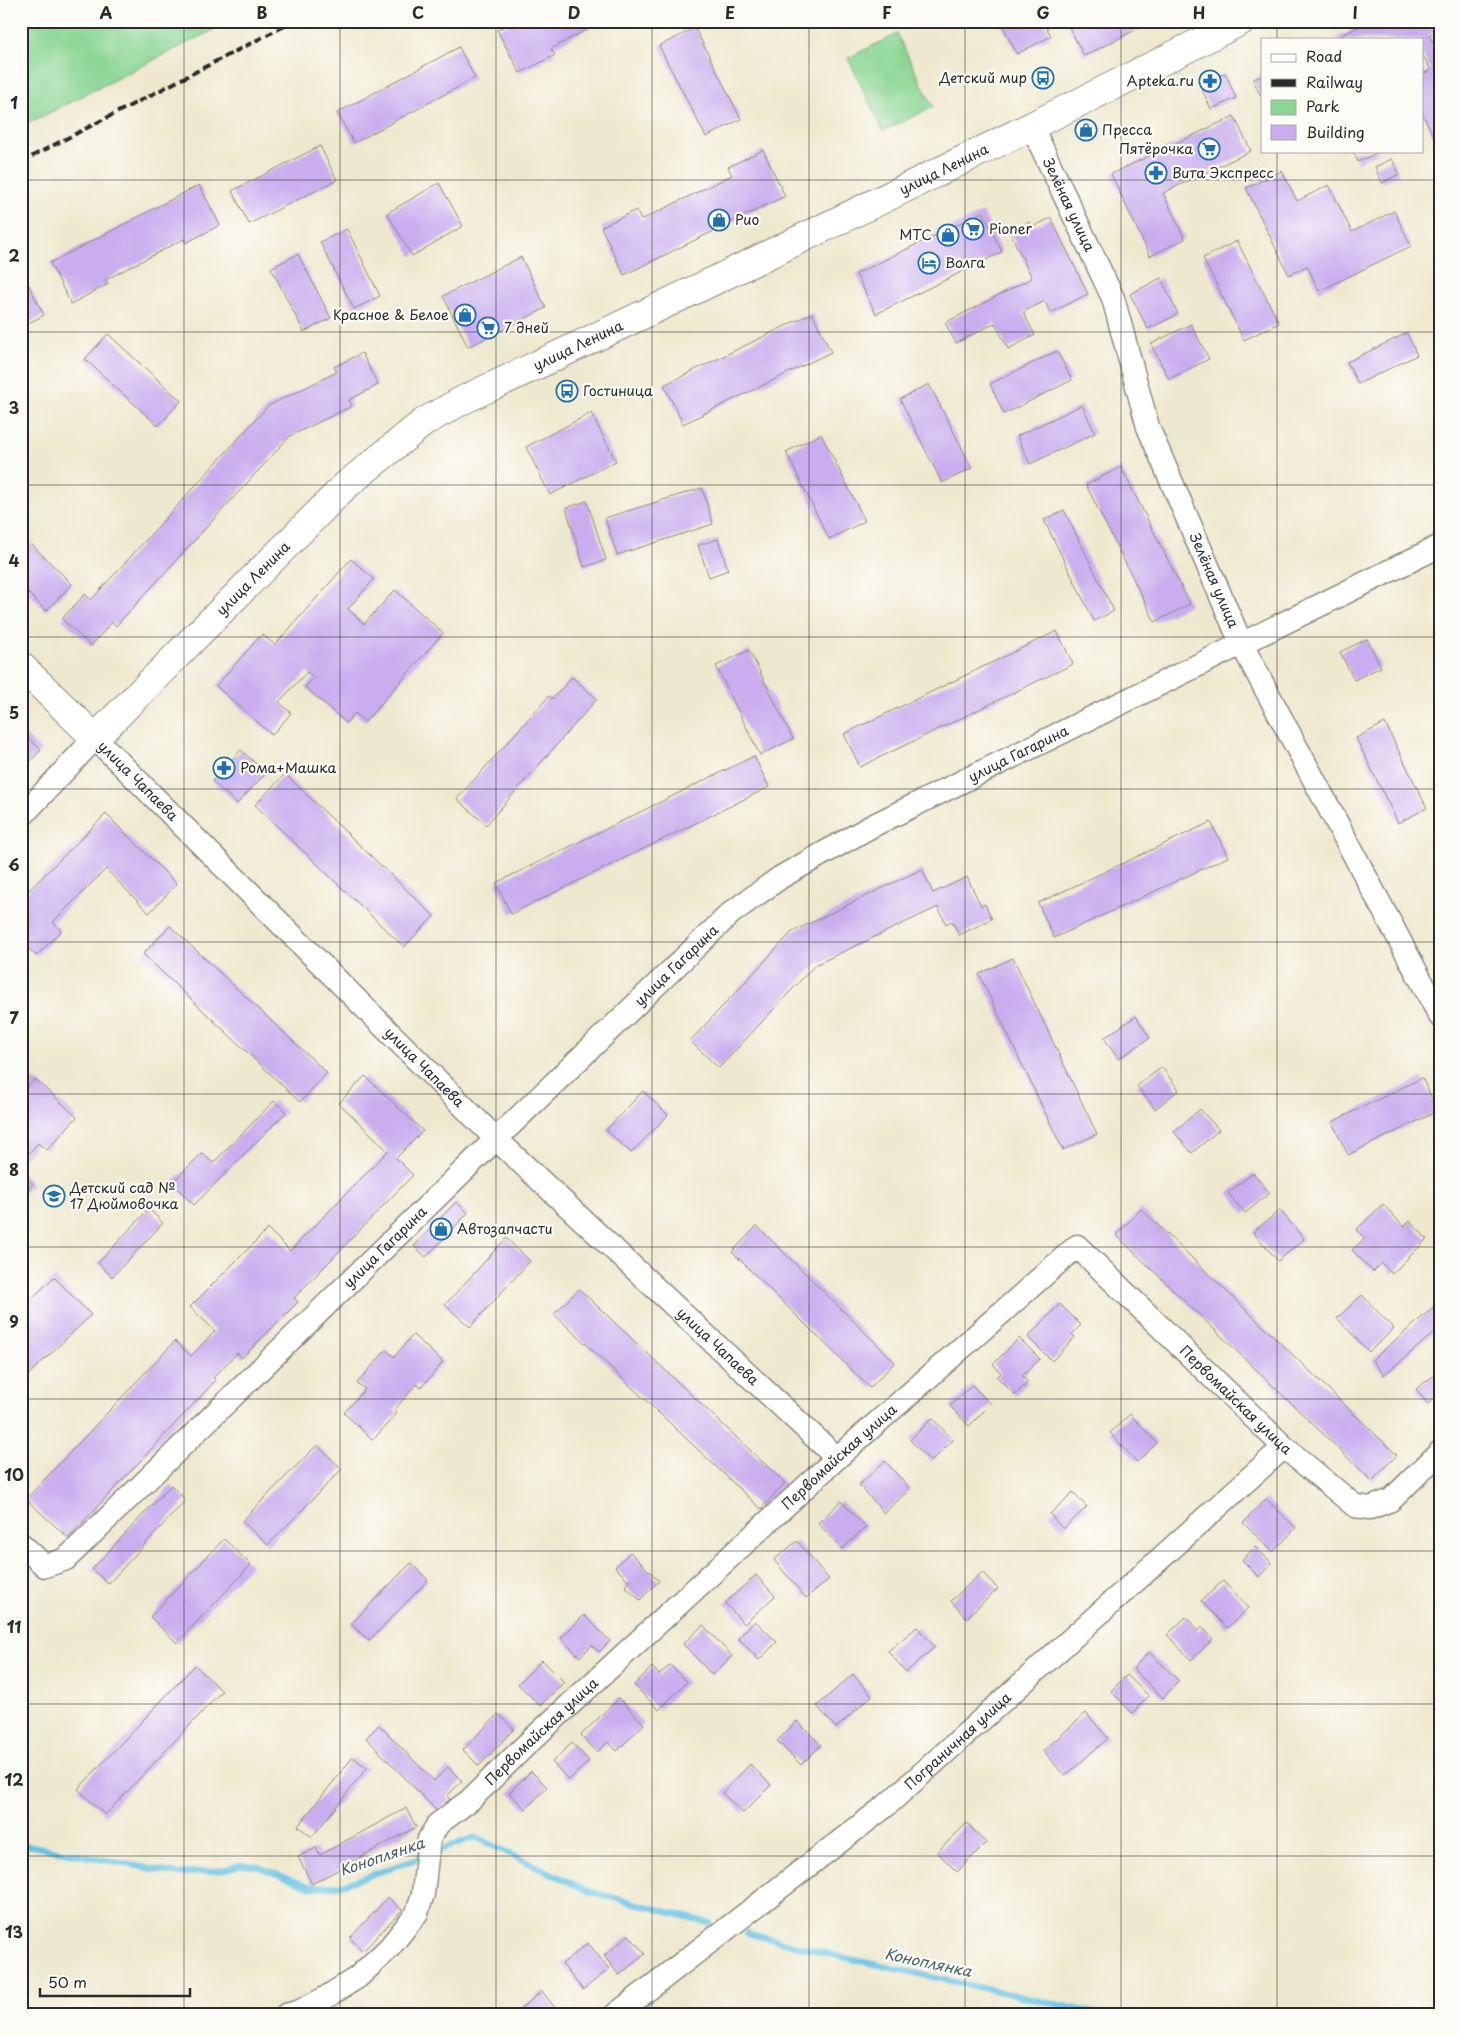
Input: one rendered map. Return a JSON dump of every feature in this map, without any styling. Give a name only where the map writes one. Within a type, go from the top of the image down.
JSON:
[{"type":"main road","name":"улица Ленина","points":[[95,738],[345,486],[424,422],[463,400],[808,237],[1032,127],[1241,21]]},
{"type":"main road","name":"улица Чапаева","points":[[21,666],[95,738]]},
{"type":"street","name":"Зелёная улица","points":[[1032,127],[1113,298],[1148,427],[1240,643],[1440,1016]]},
{"type":"street","name":"улица Гагарина","points":[[21,1544],[45,1566],[66,1559],[730,913],[781,877],[872,826],[1440,546]]},
{"type":"street","name":"улица Ленина","points":[[21,816],[95,738]]},
{"type":"street","name":"улица Чапаева","points":[[95,738],[496,1139],[837,1458]]},
{"type":"street","name":"Первомайская улица","points":[[286,2015],[298,2012],[325,1998],[358,1977],[389,1948],[416,1913],[423,1894],[429,1839],[438,1824],[470,1800],[525,1746],[837,1458],[1077,1246],[1284,1447],[1355,1506],[1370,1508],[1391,1500],[1440,1452]]},
{"type":"street","name":"Пограничная улица","points":[[615,2015],[887,1805],[1284,1447]]},
{"type":"green space","points":[[21,21],[231,21],[21,127]]},
{"type":"green space","points":[[897,34],[933,107],[883,131],[848,58]]},
{"type":"building","points":[[513,21],[602,21],[551,49],[555,55],[520,73],[497,30]]},
{"type":"building","points":[[1000,21],[1043,21],[1051,36],[1017,54]]},
{"type":"building","points":[[1066,21],[1153,21],[1084,56]]},
{"type":"building","points":[[1369,21],[1437,21],[1440,30],[1429,35],[1440,56],[1440,149],[1424,117],[1424,73],[1431,70],[1424,58],[1424,38],[1337,38]]},
{"type":"building","points":[[695,28],[741,119],[706,137],[659,46]]},
{"type":"building","points":[[459,47],[475,78],[354,143],[337,113]]},
{"type":"building","points":[[1225,73],[1236,98],[1211,109],[1200,85]]},
{"type":"building","points":[[1261,76],[1261,96],[1253,80]]},
{"type":"building","points":[[1234,116],[1251,151],[1163,193],[1185,239],[1150,256],[1111,174]]},
{"type":"building","points":[[320,146],[337,180],[249,224],[232,191]]},
{"type":"building","points":[[763,150],[785,196],[624,275],[601,227],[636,210],[641,220],[732,175],[728,167]]},
{"type":"building","points":[[1353,152],[1379,152],[1358,162]]},
{"type":"building","points":[[1392,159],[1399,174],[1382,183],[1375,167]]},
{"type":"building","points":[[1282,171],[1297,201],[1329,185],[1352,232],[1394,211],[1411,246],[1319,291],[1307,266],[1289,275],[1246,188]]},
{"type":"building","points":[[439,183],[463,226],[412,256],[387,213]]},
{"type":"building","points":[[199,185],[220,225],[186,243],[184,239],[105,280],[108,284],[71,304],[50,263]]},
{"type":"building","name":"Волга","points":[[983,212],[1002,252],[876,314],[856,274]]},
{"type":"building","points":[[1051,218],[1088,294],[1050,313],[1045,301],[1023,312],[1035,335],[1008,349],[995,323],[956,343],[945,323],[1032,278],[1010,232],[1029,222],[1032,227]]},
{"type":"building","points":[[347,229],[380,296],[354,309],[320,242]]},
{"type":"building","points":[[1237,241],[1279,323],[1244,340],[1203,258]]},
{"type":"building","points":[[298,254],[331,318],[304,332],[271,268]]},
{"type":"building","points":[[521,257],[546,308],[468,347],[443,296]]},
{"type":"building","points":[[24,276],[44,315],[21,327],[21,278]]},
{"type":"building","points":[[1161,278],[1178,314],[1148,329],[1130,294]]},
{"type":"building","points":[[812,313],[831,352],[683,424],[664,385]]},
{"type":"building","points":[[1191,324],[1209,359],[1169,379],[1151,344]]},
{"type":"building","points":[[1407,333],[1417,355],[1358,384],[1347,362]]},
{"type":"building","points":[[108,334],[181,401],[158,426],[85,359]]},
{"type":"building","points":[[1057,351],[1072,380],[1004,414],[990,384]]},
{"type":"building","points":[[362,353],[378,385],[349,400],[352,406],[290,436],[116,626],[112,622],[91,646],[62,619],[85,594],[91,600],[268,406],[337,372],[334,367]]},
{"type":"building","points":[[929,384],[972,468],[942,483],[900,399]]},
{"type":"building","points":[[1082,405],[1095,433],[1030,464],[1017,436]]},
{"type":"building","points":[[591,413],[616,461],[550,495],[526,447]]},
{"type":"building","points":[[821,434],[865,521],[829,539],[786,452]]},
{"type":"building","points":[[1121,467],[1190,604],[1155,622],[1086,485]]},
{"type":"building","points":[[702,488],[713,524],[617,555],[605,518]]},
{"type":"building","points":[[587,501],[606,560],[584,567],[566,508]]},
{"type":"building","points":[[1064,510],[1114,611],[1094,621],[1044,520]]},
{"type":"building","points":[[21,534],[72,584],[46,611],[21,586]]},
{"type":"building","points":[[718,539],[728,570],[709,577],[698,545]]},
{"type":"building","points":[[351,559],[374,579],[348,609],[364,624],[395,590],[443,633],[365,722],[355,713],[346,723],[305,687],[314,678],[307,672],[279,702],[291,713],[272,735],[216,686],[262,634],[275,645]]},
{"type":"building","points":[[1057,631],[1073,664],[860,767],[844,734]]},
{"type":"building","points":[[1367,639],[1381,667],[1354,680],[1340,652]]},
{"type":"building","points":[[749,650],[793,739],[760,755],[716,666]]},
{"type":"building","points":[[572,677],[597,699],[486,825],[457,799],[549,696],[552,699]]},
{"type":"building","points":[[1385,723],[1427,808],[1398,823],[1356,738]]},
{"type":"building","points":[[21,731],[41,750],[21,771]]},
{"type":"building","points":[[241,750],[266,773],[237,804],[212,781]]},
{"type":"building","points":[[754,756],[769,787],[511,914],[496,883]]},
{"type":"building","points":[[285,774],[434,916],[404,947],[255,805]]},
{"type":"building","points":[[106,814],[177,884],[149,913],[106,869],[53,922],[61,931],[36,956],[21,941],[21,898]]},
{"type":"building","points":[[1211,822],[1228,857],[1054,938],[1038,903]]},
{"type":"building","points":[[922,869],[933,893],[967,877],[981,906],[985,904],[992,919],[959,935],[952,921],[946,924],[938,907],[815,965],[719,1068],[690,1041],[792,932]]},
{"type":"building","points":[[170,926],[327,1073],[300,1102],[143,954]]},
{"type":"building","points":[[1013,958],[1097,1134],[1063,1150],[979,974]]},
{"type":"building","points":[[1136,1016],[1150,1038],[1118,1059],[1104,1038]]},
{"type":"building","points":[[1162,1067],[1179,1090],[1155,1109],[1137,1086]]},
{"type":"building","points":[[365,1076],[423,1131],[396,1158],[413,1175],[294,1298],[298,1302],[242,1358],[237,1353],[213,1378],[216,1380],[68,1538],[26,1499],[175,1341],[191,1356],[215,1331],[190,1307],[268,1229],[290,1251],[388,1151],[339,1103]]},
{"type":"building","points":[[1422,1078],[1438,1111],[1348,1155],[1332,1122]]},
{"type":"building","points":[[35,1079],[77,1117],[47,1150],[38,1143],[21,1162],[21,1094]]},
{"type":"building","points":[[643,1091],[668,1115],[631,1153],[606,1130]]},
{"type":"building","points":[[274,1101],[286,1112],[194,1205],[172,1183],[202,1153],[213,1163]]},
{"type":"building","points":[[1200,1109],[1219,1130],[1192,1153],[1174,1132]]},
{"type":"building","points":[[21,1173],[33,1184],[21,1197]]},
{"type":"building","points":[[1253,1173],[1270,1193],[1245,1213],[1228,1193]]},
{"type":"building","name":"Автозапчасти","points":[[456,1202],[468,1213],[426,1257],[414,1246]]},
{"type":"building","points":[[1383,1204],[1404,1227],[1410,1221],[1427,1239],[1392,1274],[1382,1263],[1373,1272],[1352,1250],[1365,1238],[1356,1230]]},
{"type":"building","points":[[149,1209],[163,1223],[112,1277],[98,1263]]},
{"type":"building","points":[[1141,1209],[1397,1455],[1372,1481],[1116,1235]]},
{"type":"building","points":[[1280,1210],[1304,1239],[1278,1261],[1253,1232]]},
{"type":"building","points":[[757,1226],[895,1362],[870,1388],[732,1252]]},
{"type":"building","points":[[506,1238],[530,1261],[470,1327],[445,1305]]},
{"type":"building","points":[[54,1277],[91,1315],[21,1382],[21,1309]]},
{"type":"building","points":[[579,1289],[785,1483],[761,1509],[554,1314]]},
{"type":"building","points":[[1362,1295],[1394,1329],[1369,1352],[1337,1318]]},
{"type":"building","points":[[1440,1302],[1440,1328],[1384,1375],[1372,1360]]},
{"type":"building","points":[[1060,1304],[1081,1325],[1072,1334],[1075,1337],[1052,1361],[1028,1337]]},
{"type":"building","points":[[413,1335],[443,1362],[421,1388],[417,1384],[394,1410],[397,1413],[373,1440],[344,1413],[365,1389],[357,1383],[386,1350],[394,1357]]},
{"type":"building","points":[[1019,1338],[1040,1359],[1022,1376],[1028,1382],[1015,1395],[997,1377],[1001,1373],[993,1364]]},
{"type":"building","points":[[1440,1371],[1440,1394],[1428,1404],[1416,1389]]},
{"type":"building","points":[[972,1385],[991,1404],[969,1426],[950,1406]]},
{"type":"building","points":[[1130,1414],[1157,1443],[1137,1462],[1110,1433]]},
{"type":"building","points":[[932,1418],[953,1440],[931,1462],[910,1440]]},
{"type":"building","points":[[317,1445],[342,1469],[268,1545],[242,1521]]},
{"type":"building","points":[[885,1461],[910,1489],[884,1513],[859,1485]]},
{"type":"building","points":[[171,1485],[186,1500],[108,1584],[92,1569]]},
{"type":"building","points":[[1073,1492],[1087,1507],[1063,1529],[1050,1514]]},
{"type":"building","points":[[1266,1499],[1296,1528],[1273,1552],[1243,1523]]},
{"type":"building","points":[[841,1501],[866,1527],[842,1549],[818,1523]]},
{"type":"building","points":[[224,1539],[251,1565],[177,1643],[150,1617]]},
{"type":"building","points":[[797,1541],[829,1579],[806,1598],[774,1560]]},
{"type":"building","points":[[1255,1547],[1272,1563],[1259,1577],[1242,1560]]},
{"type":"building","points":[[630,1552],[659,1581],[640,1600],[625,1586],[629,1581],[615,1567]]},
{"type":"building","points":[[411,1563],[428,1580],[369,1641],[351,1624]]},
{"type":"building","points":[[982,1572],[998,1589],[966,1618],[951,1601]]},
{"type":"building","points":[[756,1575],[775,1596],[744,1624],[725,1603]]},
{"type":"building","points":[[1223,1581],[1248,1608],[1227,1628],[1201,1601]]},
{"type":"building","points":[[584,1615],[610,1641],[599,1652],[592,1645],[580,1657],[561,1638]]},
{"type":"building","points":[[1186,1617],[1199,1631],[1202,1627],[1213,1639],[1191,1660],[1167,1635]]},
{"type":"building","points":[[755,1621],[777,1642],[759,1660],[738,1638]]},
{"type":"building","points":[[703,1625],[732,1656],[712,1675],[683,1644]]},
{"type":"building","points":[[917,1627],[935,1647],[906,1672],[888,1651]]},
{"type":"building","points":[[1149,1652],[1179,1681],[1163,1698],[1133,1669]]},
{"type":"building","points":[[542,1660],[564,1682],[540,1706],[518,1684]]},
{"type":"building","points":[[195,1665],[222,1691],[105,1815],[78,1789]]},
{"type":"building","points":[[670,1665],[687,1682],[659,1710],[634,1685],[652,1667],[659,1675]]},
{"type":"building","points":[[853,1674],[872,1696],[836,1728],[817,1706]]},
{"type":"building","points":[[1127,1675],[1149,1696],[1132,1713],[1111,1691]]},
{"type":"building","points":[[619,1698],[644,1724],[617,1751],[608,1742],[597,1752],[581,1735]]},
{"type":"building","points":[[1086,1713],[1108,1738],[1065,1776],[1043,1751]]},
{"type":"building","points":[[498,1714],[514,1729],[479,1766],[463,1750]]},
{"type":"building","points":[[797,1721],[821,1745],[801,1765],[777,1741]]},
{"type":"building","points":[[379,1725],[434,1781],[448,1767],[462,1781],[447,1796],[450,1799],[437,1811],[366,1738]]},
{"type":"building","points":[[572,1743],[589,1761],[569,1780],[552,1762]]},
{"type":"building","points":[[353,1757],[367,1768],[312,1837],[298,1826]]},
{"type":"building","points":[[750,1764],[771,1785],[743,1813],[722,1793]]},
{"type":"building","points":[[531,1771],[547,1787],[526,1809],[509,1793]]},
{"type":"building","points":[[406,1808],[416,1827],[312,1884],[298,1857],[316,1848],[320,1855]]},
{"type":"building","points":[[967,1823],[986,1843],[957,1872],[937,1852]]},
{"type":"building","points":[[388,1897],[402,1910],[363,1951],[350,1938]]},
{"type":"building","points":[[629,1935],[645,1954],[619,1975],[604,1956]]},
{"type":"building","points":[[588,1943],[609,1969],[583,1990],[562,1964]]},
{"type":"building","points":[[542,1991],[555,2008],[547,2015],[525,2015],[520,2009]]},
{"type":"waterway","name":"Коноплянка","points":[[432,1853],[475,1837],[588,1891],[710,1923]]},
{"type":"waterway","name":"Коноплянка","points":[[21,1844],[178,1874],[223,1870],[240,1865],[256,1866],[311,1887],[339,1886],[423,1857]]},
{"type":"waterway","name":"Коноплянка","points":[[747,1933],[833,1955],[1105,2015]]},
{"type":"railway","points":[[21,162],[294,21]]},
{"type":"place","name":"Детский мир","points":[[1043,78]]},
{"type":"place","name":"Apteka.ru","points":[[1210,81]]},
{"type":"place","name":"Пресса","points":[[1086,130]]},
{"type":"place","name":"Пятёрочка","points":[[1209,149]]},
{"type":"place","name":"Вита Экспресс","points":[[1156,173]]},
{"type":"place","name":"Рио","points":[[719,220]]},
{"type":"place","name":"Pioner","points":[[973,229]]},
{"type":"place","name":"МТС","points":[[948,235]]},
{"type":"place","name":"Волга","points":[[929,263]]},
{"type":"place","name":"Красное & Белое","points":[[465,315]]},
{"type":"place","name":"7 дней","points":[[488,328]]},
{"type":"place","name":"Гостиница","points":[[567,391]]},
{"type":"place","name":"Рома+Машка","points":[[224,768]]},
{"type":"place","name":"Детский сад № 17 Дюймовочка","points":[[54,1196]]},
{"type":"place","name":"Автозапчасти","points":[[441,1229]]}]
